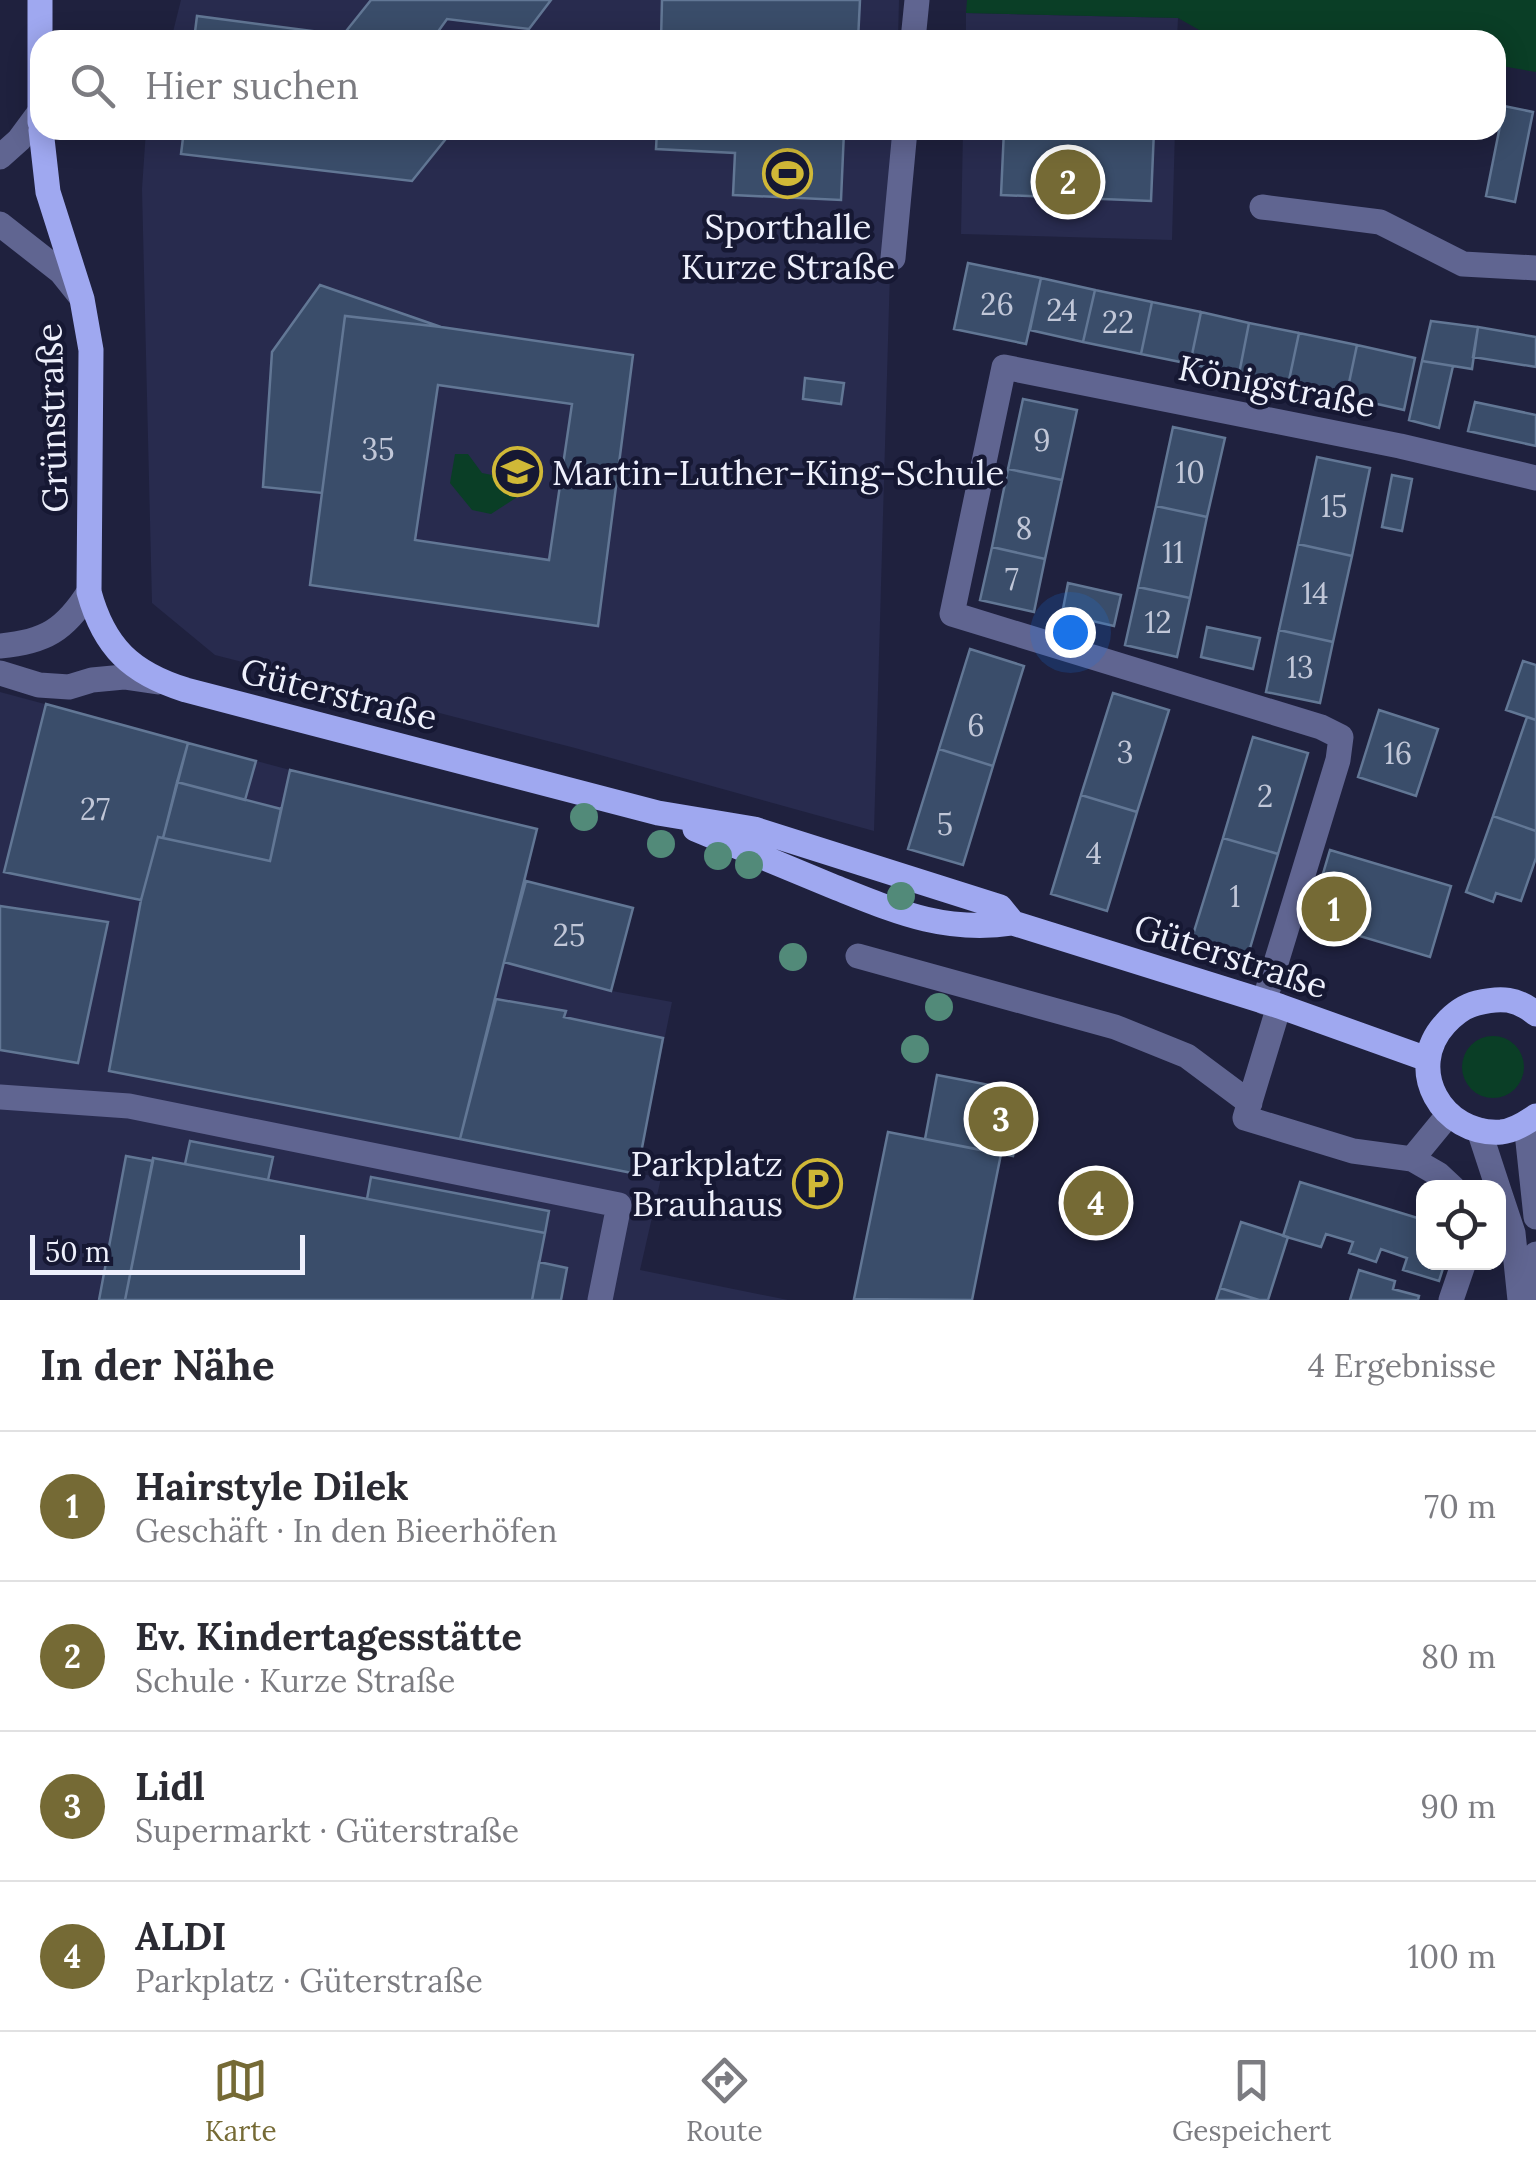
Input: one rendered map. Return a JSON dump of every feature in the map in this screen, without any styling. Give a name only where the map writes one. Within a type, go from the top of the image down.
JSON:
[{"type":"main road","points":[[40,0],[40,30]]},
{"type":"main road","name":"Grünstraße","points":[[42,140],[48,192],[82,299],[92,350],[89,592],[96,618],[110,643],[126,660],[158,682]]},
{"type":"main road","name":"Güterstraße","points":[[158,682],[658,814],[754,829],[1000,907],[1013,923],[1271,1004],[1427,1059]]},
{"type":"main road","points":[[1531,1119],[1502,1132],[1463,1124],[1438,1103],[1427,1074],[1427,1059],[1438,1032],[1459,1011],[1491,1000],[1532,1003]]},
{"type":"street","points":[[914,30],[916,0]]},
{"type":"street","points":[[0,158],[30,126]]},
{"type":"street","points":[[893,258],[904,140]]},
{"type":"street","points":[[1262,208],[1380,222],[1463,264],[1536,268]]},
{"type":"street","points":[[0,224],[61,272],[82,299]]},
{"type":"street","name":"Königstraße","points":[[1271,1004],[1338,760],[1340,737],[1322,727],[952,614],[1004,367],[1400,446],[1536,478]]},
{"type":"street","points":[[0,646],[36,639],[63,627],[89,592]]},
{"type":"street","name":"Güterstraße","points":[[0,673],[39,685],[69,687],[124,677],[158,682]]},
{"type":"street","points":[[858,956],[1115,1027],[1187,1056],[1248,1111],[1353,1151],[1412,1159],[1444,1180]]},
{"type":"street","points":[[1248,1111],[1271,1004]]},
{"type":"street","points":[[0,1097],[128,1106],[619,1205],[600,1300]]},
{"type":"street","points":[[1412,1159],[1449,1114]]},
{"type":"street","points":[[1531,1119],[1536,1218]]},
{"type":"street","points":[[1479,1130],[1495,1180]]},
{"type":"street","points":[[1506,1210],[1514,1233],[1520,1300]]},
{"type":"street","points":[[1531,1300],[1536,1254]]},
{"type":"street","points":[[1451,1300],[1461,1270]]},
{"type":"shaded area","points":[[181,0],[899,0],[898,30],[174,30]]},
{"type":"shaded area","points":[[966,13],[1178,18],[1177,30],[966,30]]},
{"type":"shaded area","name":"Martin-Luther-King-Schule","points":[[145,140],[894,140],[874,831],[575,748],[215,655],[152,603],[142,189]]},
{"type":"shaded area","points":[[963,140],[1175,140],[1172,240],[961,234]]},
{"type":"shaded area","points":[[0,692],[290,770],[537,829],[526,881],[633,908],[612,991],[672,1002],[637,1173],[661,1178],[640,1270],[788,1300],[0,1300]]},
{"type":"green space","points":[[967,0],[1536,0],[1536,72],[1506,67],[1506,30],[1199,30],[1178,18],[966,13]]},
{"type":"green space","points":[[455,454],[468,454],[482,473],[513,479],[522,494],[491,514],[472,510],[450,483]]},
{"type":"green space","points":[[1493,1036],[1515,1045],[1524,1067],[1515,1089],[1493,1098],[1471,1089],[1462,1067],[1471,1045]]},
{"type":"building","points":[[371,0],[551,0],[529,29],[447,19],[439,30],[347,30]]},
{"type":"building","points":[[662,0],[860,0],[858,30],[661,30]]},
{"type":"building","points":[[197,16],[305,30],[195,30]]},
{"type":"building","points":[[1506,106],[1533,112],[1515,202],[1486,196],[1497,140],[1506,140]]},
{"type":"building","points":[[183,140],[445,140],[412,181],[181,154]]},
{"type":"building","name":"Sporthalle Kurze Straße","points":[[656,140],[844,140],[841,200],[733,195],[735,153],[656,149]]},
{"type":"building","points":[[1004,140],[1154,140],[1151,201],[1001,195]]},
{"type":"building","points":[[968,263],[1041,278],[1026,344],[954,329]]},
{"type":"building","points":[[1041,278],[1095,290],[1083,342],[1030,330]]},
{"type":"building","points":[[320,285],[441,327],[345,316],[322,493],[263,487],[272,352]]},
{"type":"building","points":[[1095,290],[1152,302],[1141,354],[1083,342]]},
{"type":"building","points":[[1152,302],[1201,312],[1190,364],[1141,354]]},
{"type":"building","points":[[1201,312],[1249,323],[1239,374],[1190,364]]},
{"type":"building","points":[[345,316],[633,355],[598,626],[310,585]],"holes":[[[438,385],[572,404],[549,560],[415,540]]]},
{"type":"building","points":[[1431,321],[1478,327],[1472,369],[1422,361]]},
{"type":"building","points":[[1249,323],[1299,333],[1288,385],[1239,374]]},
{"type":"building","points":[[1478,327],[1536,337],[1536,367],[1473,357]]},
{"type":"building","points":[[1299,333],[1357,345],[1346,397],[1288,385]]},
{"type":"building","points":[[1357,345],[1415,358],[1404,410],[1346,397]]},
{"type":"building","points":[[1422,361],[1453,366],[1439,428],[1409,420]]},
{"type":"building","points":[[805,378],[844,383],[841,404],[803,399]]},
{"type":"building","points":[[1023,399],[1077,410],[1062,480],[1008,469]]},
{"type":"building","points":[[1475,402],[1536,415],[1536,446],[1468,431]]},
{"type":"building","points":[[1173,427],[1225,438],[1207,517],[1156,506]]},
{"type":"building","points":[[1317,457],[1370,468],[1352,556],[1298,544]]},
{"type":"building","points":[[1008,469],[1062,480],[1045,559],[992,547]]},
{"type":"building","points":[[1392,475],[1412,479],[1402,531],[1382,527]]},
{"type":"building","points":[[1156,506],[1207,517],[1190,598],[1138,587]]},
{"type":"building","points":[[1298,544],[1352,556],[1333,642],[1279,630]]},
{"type":"building","points":[[992,547],[1045,559],[1034,612],[980,600]]},
{"type":"building","points":[[1068,583],[1121,595],[1114,626],[1062,614]]},
{"type":"building","points":[[1138,587],[1190,598],[1177,657],[1125,645]]},
{"type":"building","points":[[1207,627],[1260,638],[1253,669],[1201,657]]},
{"type":"building","points":[[1279,630],[1333,642],[1320,703],[1266,692]]},
{"type":"building","points":[[970,649],[1024,666],[993,766],[939,749]]},
{"type":"building","points":[[1523,661],[1536,665],[1536,720],[1506,710]]},
{"type":"building","points":[[1113,693],[1169,710],[1137,812],[1081,795]]},
{"type":"building","points":[[46,704],[188,743],[163,838],[158,837],[141,900],[4,872]]},
{"type":"building","points":[[1379,710],[1438,729],[1416,796],[1358,777]]},
{"type":"building","points":[[1527,717],[1536,720],[1536,831],[1493,816]]},
{"type":"building","points":[[1253,737],[1308,753],[1278,854],[1223,838]]},
{"type":"building","points":[[188,743],[256,761],[245,800],[177,782]]},
{"type":"building","points":[[939,749],[993,766],[963,865],[908,849]]},
{"type":"building","points":[[290,770],[537,829],[460,1139],[109,1071],[141,900],[158,837],[270,861]]},
{"type":"building","points":[[177,782],[281,809],[270,861],[163,838]]},
{"type":"building","points":[[1081,795],[1137,812],[1107,911],[1051,894]]},
{"type":"building","points":[[1493,816],[1536,831],[1536,858],[1521,901],[1496,893],[1493,902],[1466,892]]},
{"type":"building","points":[[1223,838],[1278,854],[1248,955],[1192,938]]},
{"type":"building","points":[[1330,850],[1451,886],[1430,957],[1309,921]]},
{"type":"building","points":[[526,881],[633,908],[611,991],[504,962]]},
{"type":"building","points":[[0,906],[108,922],[78,1063],[0,1050]]},
{"type":"building","points":[[496,999],[566,1011],[564,1017],[663,1038],[637,1174],[460,1139]]},
{"type":"building","points":[[937,1075],[1026,1092],[1013,1156],[925,1139]]},
{"type":"building","points":[[888,1132],[1001,1154],[972,1300],[854,1299]]},
{"type":"building","points":[[190,1141],[273,1157],[268,1180],[185,1164]]},
{"type":"building","points":[[126,1156],[153,1161],[125,1300],[99,1300]]},
{"type":"building","points":[[153,1158],[545,1233],[532,1300],[125,1300]]},
{"type":"building","points":[[371,1177],[549,1211],[545,1233],[367,1199]]},
{"type":"building","points":[[1300,1182],[1416,1218],[1416,1270],[1442,1270],[1439,1281],[1403,1270],[1407,1258],[1381,1249],[1376,1262],[1349,1253],[1353,1242],[1326,1234],[1321,1247],[1283,1236]]},
{"type":"building","points":[[1241,1222],[1288,1237],[1268,1300],[1220,1288]]},
{"type":"building","points":[[539,1262],[567,1268],[561,1300],[532,1300]]},
{"type":"building","points":[[1359,1270],[1395,1281],[1393,1289],[1419,1296],[1418,1300],[1350,1300]]},
{"type":"building","points":[[1220,1288],[1259,1300],[1216,1300]]},
{"type":"place","name":"Sporthalle Kurze Straße","points":[[788,174]]},
{"type":"place","name":"Ev. Kindertagesstätte","points":[[1068,182]]},
{"type":"place","name":"Martin-Luther-King-Schule","points":[[517,472]]},
{"type":"place","name":"Hairstyle Dilek","points":[[1334,909]]},
{"type":"place","name":"Lidl","points":[[1001,1119]]},
{"type":"place","name":"Parkplatz Brauhaus","points":[[818,1183]]},
{"type":"place","name":"ALDI","points":[[1096,1203]]}]
